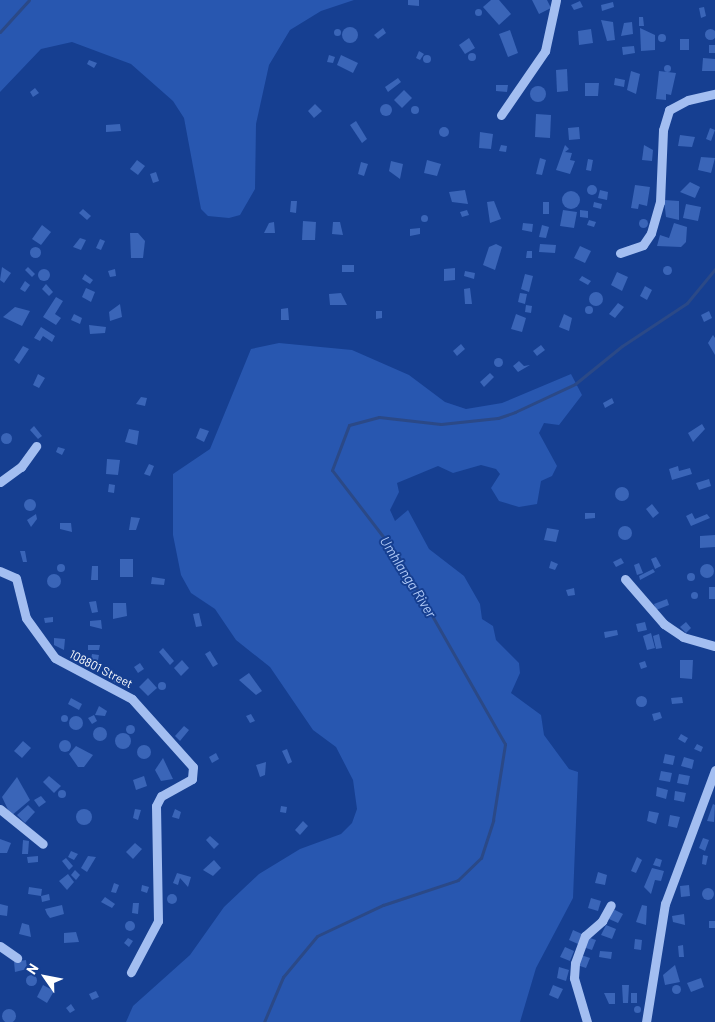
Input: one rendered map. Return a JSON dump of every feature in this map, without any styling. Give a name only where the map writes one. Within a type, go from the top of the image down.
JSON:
[{"type":"street","points":[[501,115],[545,51],[556,0]]},
{"type":"street","points":[[620,253],[643,245],[652,233],[660,202],[663,130],[669,110],[688,100],[715,94]]},
{"type":"street","points":[[0,482],[21,467],[36,446]]},
{"type":"street","name":"108801 Street","points":[[0,571],[16,578],[26,618],[56,658],[132,699],[193,766],[192,779],[161,796],[156,806],[158,921],[132,972]]},
{"type":"street","points":[[625,579],[664,624],[683,637],[715,646]]},
{"type":"street","points":[[646,1022],[665,904],[715,770]]},
{"type":"street","points":[[0,809],[43,844]]},
{"type":"street","points":[[587,1022],[574,978],[575,963],[585,936],[602,921],[611,905]]},
{"type":"street","points":[[0,946],[16,958]]},
{"type":"shaded area","points":[[0,0],[354,0],[321,11],[290,30],[269,65],[256,124],[255,189],[240,215],[229,218],[208,216],[201,209],[184,118],[173,101],[131,64],[72,42],[41,49],[0,92]]},
{"type":"shaded area","points":[[279,343],[352,350],[409,375],[445,402],[466,409],[502,403],[571,374],[582,395],[559,425],[544,423],[539,433],[557,466],[552,476],[541,481],[537,504],[519,507],[499,501],[491,488],[500,474],[496,469],[481,465],[453,473],[438,466],[397,483],[399,492],[390,510],[395,521],[408,510],[429,549],[464,576],[480,604],[482,619],[493,626],[496,640],[519,663],[520,673],[511,693],[541,715],[544,735],[569,769],[578,772],[573,898],[536,968],[520,1022],[126,1022],[133,1006],[190,955],[224,907],[259,874],[300,849],[341,834],[352,823],[357,809],[353,780],[336,747],[313,730],[270,667],[236,640],[215,609],[191,593],[181,575],[173,535],[173,474],[210,449],[251,349]]},
{"type":"building","points":[[408,0],[419,0],[419,6],[408,5]]},
{"type":"building","points":[[491,0],[499,0],[511,14],[499,25],[483,7]]},
{"type":"building","points":[[532,0],[547,0],[551,8],[539,14]]},
{"type":"building","points":[[580,1],[583,7],[574,10],[571,5]]},
{"type":"building","points":[[613,2],[614,7],[602,11],[601,5]]},
{"type":"building","points":[[704,7],[706,16],[701,18],[699,8]]},
{"type":"building","points":[[478,8],[482,12],[478,16],[474,12]]},
{"type":"building","points":[[639,17],[643,17],[644,26],[639,26]]},
{"type":"building","points":[[601,20],[613,22],[615,40],[607,41]]},
{"type":"building","points":[[632,22],[633,34],[621,36],[624,23]]},
{"type":"building","points":[[347,27],[353,27],[358,32],[356,41],[347,43],[342,38],[342,32]]},
{"type":"building","points":[[337,28],[341,32],[337,36],[333,32]]},
{"type":"building","points":[[383,28],[386,33],[378,39],[374,35]]},
{"type":"building","points":[[640,28],[655,35],[655,50],[641,51]]},
{"type":"building","points":[[591,29],[593,43],[579,45],[578,31]]},
{"type":"building","points":[[708,29],[712,29],[715,34],[714,38],[708,39],[705,36],[705,32]]},
{"type":"building","points":[[510,30],[518,53],[508,57],[499,34]]},
{"type":"building","points":[[662,34],[666,38],[662,42],[658,38]]},
{"type":"building","points":[[469,38],[475,48],[465,54],[459,45]]},
{"type":"building","points":[[680,39],[689,39],[689,50],[680,50]]},
{"type":"building","points":[[709,45],[715,45],[715,53],[709,53]]},
{"type":"building","points":[[634,46],[635,53],[623,55],[622,47]]},
{"type":"building","points":[[419,51],[424,54],[420,60],[416,58]]},
{"type":"building","points":[[472,53],[476,57],[472,61],[468,57]]},
{"type":"building","points":[[329,55],[335,57],[333,63],[327,62]]},
{"type":"building","points":[[341,55],[358,63],[353,73],[337,65]]},
{"type":"building","points":[[427,55],[431,59],[427,63],[423,59]]},
{"type":"building","points":[[703,58],[715,59],[715,71],[702,71]]},
{"type":"building","points":[[89,60],[97,63],[94,68],[87,64]]},
{"type":"building","points":[[667,64],[671,68],[667,72],[663,68]]},
{"type":"building","points":[[567,69],[568,91],[557,92],[556,70]]},
{"type":"building","points":[[631,71],[640,74],[636,94],[627,90]]},
{"type":"building","points":[[659,71],[676,73],[671,95],[666,94],[666,100],[656,99]]},
{"type":"building","points":[[398,78],[401,82],[388,92],[385,87]]},
{"type":"building","points":[[615,78],[625,80],[624,87],[614,85]]},
{"type":"building","points":[[585,83],[599,83],[598,96],[585,96]]},
{"type":"building","points":[[496,85],[508,85],[507,92],[496,91]]},
{"type":"building","points":[[538,86],[544,88],[546,94],[544,100],[538,102],[532,100],[530,94],[532,88]]},
{"type":"building","points":[[35,88],[39,93],[33,97],[30,92]]},
{"type":"building","points":[[404,90],[412,98],[402,108],[394,100]]},
{"type":"building","points":[[315,104],[322,111],[314,118],[308,111]]},
{"type":"building","points":[[384,104],[388,104],[392,110],[388,116],[384,116],[380,112],[380,108]]},
{"type":"building","points":[[415,106],[419,110],[415,114],[411,110]]},
{"type":"building","points":[[536,114],[551,115],[550,138],[535,137]]},
{"type":"building","points":[[356,121],[367,139],[362,143],[350,125]]},
{"type":"building","points":[[120,124],[121,131],[106,132],[106,125]]},
{"type":"building","points":[[442,127],[446,127],[449,132],[448,136],[442,137],[439,134],[439,130]]},
{"type":"building","points":[[579,127],[580,139],[569,140],[568,128]]},
{"type":"building","points":[[710,128],[715,130],[711,141],[706,139]]},
{"type":"building","points":[[480,132],[493,134],[491,149],[479,148]]},
{"type":"building","points":[[680,135],[695,137],[692,147],[678,146]]},
{"type":"building","points":[[501,145],[507,146],[506,152],[499,151]]},
{"type":"building","points":[[565,145],[569,149],[565,152],[572,153],[570,160],[575,161],[570,174],[556,170]]},
{"type":"building","points":[[644,145],[653,150],[652,161],[642,160]]},
{"type":"building","points":[[701,157],[715,158],[711,173],[698,170]]},
{"type":"building","points":[[540,158],[546,160],[542,175],[536,174]]},
{"type":"building","points":[[588,159],[593,160],[591,171],[586,170]]},
{"type":"building","points":[[137,160],[145,166],[138,175],[130,169]]},
{"type":"building","points":[[427,160],[441,164],[437,176],[424,173]]},
{"type":"building","points":[[391,161],[403,164],[400,179],[389,171]]},
{"type":"building","points":[[361,162],[368,164],[364,176],[358,174]]},
{"type":"building","points":[[156,172],[159,181],[153,183],[150,174]]},
{"type":"building","points":[[690,182],[700,187],[695,198],[680,192]]},
{"type":"building","points":[[590,185],[594,185],[597,190],[596,194],[590,195],[587,192],[587,188]]},
{"type":"building","points":[[635,185],[650,187],[647,206],[639,204],[638,209],[631,208]]},
{"type":"building","points":[[465,190],[468,204],[452,202],[449,192]]},
{"type":"building","points":[[600,190],[608,192],[607,200],[598,198]]},
{"type":"building","points":[[571,191],[577,194],[580,200],[577,206],[571,209],[565,206],[562,200],[565,194]]},
{"type":"building","points":[[664,200],[679,201],[679,220],[666,217]]},
{"type":"building","points":[[291,201],[297,201],[296,213],[290,212]]},
{"type":"building","points":[[494,201],[501,219],[490,223],[487,202]]},
{"type":"building","points":[[543,202],[549,202],[549,214],[543,214]]},
{"type":"building","points":[[594,202],[602,204],[601,209],[593,207]]},
{"type":"building","points":[[686,204],[701,207],[698,221],[683,218]]},
{"type":"building","points":[[83,209],[91,216],[87,220],[79,213]]},
{"type":"building","points":[[467,210],[469,215],[462,217],[460,212]]},
{"type":"building","points":[[563,210],[577,212],[574,228],[560,226]]},
{"type":"building","points":[[580,210],[588,211],[588,218],[580,217]]},
{"type":"building","points":[[424,214],[428,218],[424,222],[420,218]]},
{"type":"building","points":[[643,218],[648,223],[643,228],[638,223]]},
{"type":"building","points":[[589,220],[596,222],[594,227],[587,225]]},
{"type":"building","points":[[303,221],[316,222],[315,240],[302,240]]},
{"type":"building","points":[[274,222],[275,233],[264,233],[269,223]]},
{"type":"building","points":[[333,222],[340,222],[343,235],[332,234]]},
{"type":"building","points":[[523,223],[533,224],[532,232],[522,230]]},
{"type":"building","points":[[674,223],[687,227],[686,242],[681,247],[657,246],[660,235],[669,238]]},
{"type":"building","points":[[42,225],[51,232],[41,245],[32,239]]},
{"type":"building","points":[[542,225],[549,227],[546,238],[539,237]]},
{"type":"building","points":[[420,228],[420,234],[410,236],[410,229]]},
{"type":"building","points":[[130,233],[138,233],[145,241],[143,258],[131,258]]},
{"type":"building","points":[[80,238],[86,240],[81,250],[73,247]]},
{"type":"building","points":[[100,239],[105,241],[101,250],[96,248]]},
{"type":"building","points":[[496,244],[502,247],[495,270],[483,265],[489,247]]},
{"type":"building","points":[[540,244],[556,245],[555,253],[539,252]]},
{"type":"building","points":[[35,246],[41,252],[35,258],[29,252]]},
{"type":"building","points":[[580,246],[591,251],[585,263],[574,258]]},
{"type":"building","points":[[527,251],[532,251],[532,258],[526,258]]},
{"type":"building","points":[[342,265],[354,265],[354,272],[342,272]]},
{"type":"building","points":[[667,265],[672,270],[667,275],[662,270]]},
{"type":"building","points":[[2,267],[11,273],[4,283],[0,280]]},
{"type":"building","points":[[28,267],[35,274],[32,277],[25,270]]},
{"type":"building","points":[[455,268],[455,280],[444,281],[444,269]]},
{"type":"building","points":[[44,269],[50,275],[44,281],[38,275]]},
{"type":"building","points":[[115,269],[116,276],[110,277],[108,271]]},
{"type":"building","points":[[465,271],[475,273],[474,279],[464,276]]},
{"type":"building","points":[[617,272],[628,277],[622,291],[611,285]]},
{"type":"building","points":[[85,274],[93,280],[90,284],[82,279]]},
{"type":"building","points":[[525,274],[533,276],[529,292],[521,289]]},
{"type":"building","points":[[582,276],[591,281],[588,285],[579,280]]},
{"type":"building","points":[[25,281],[30,285],[25,292],[20,289]]},
{"type":"building","points":[[46,284],[53,292],[49,296],[42,289]]},
{"type":"building","points":[[645,286],[652,290],[647,300],[640,296]]},
{"type":"building","points":[[86,288],[95,292],[91,302],[82,297]]},
{"type":"building","points":[[470,288],[472,304],[465,304],[464,289]]},
{"type":"building","points":[[593,292],[599,292],[603,299],[599,306],[593,306],[589,302],[589,296]]},
{"type":"building","points":[[341,293],[347,305],[330,305],[329,294]]},
{"type":"building","points":[[520,293],[527,294],[525,304],[518,302]]},
{"type":"building","points":[[56,297],[63,301],[55,314],[61,318],[56,325],[43,317]]},
{"type":"building","points":[[618,303],[624,307],[615,318],[609,314]]},
{"type":"building","points":[[120,304],[122,317],[110,321],[109,312]]},
{"type":"building","points":[[526,305],[532,306],[531,313],[525,312]]},
{"type":"building","points":[[589,306],[593,310],[589,314],[585,310]]},
{"type":"building","points":[[15,307],[30,311],[22,326],[3,317]]},
{"type":"building","points":[[288,308],[289,320],[281,320],[281,309]]},
{"type":"building","points":[[376,311],[382,311],[382,318],[376,319]]},
{"type":"building","points":[[709,311],[712,318],[704,322],[701,315]]},
{"type":"building","points":[[74,314],[82,318],[80,324],[71,320]]},
{"type":"building","points":[[516,314],[526,318],[522,332],[511,329]]},
{"type":"building","points":[[564,314],[572,318],[569,331],[559,327]]},
{"type":"building","points":[[89,325],[106,327],[105,333],[90,334]]},
{"type":"building","points":[[41,327],[55,336],[52,342],[43,336],[40,341],[34,338]]},
{"type":"building","points":[[713,335],[715,338],[715,355],[708,343]]},
{"type":"building","points":[[461,344],[465,349],[457,356],[453,351]]},
{"type":"building","points":[[541,345],[545,350],[537,356],[533,351]]},
{"type":"building","points":[[23,346],[29,349],[19,364],[14,360]]},
{"type":"building","points":[[498,358],[502,362],[498,366],[494,362]]},
{"type":"building","points":[[519,361],[524,366],[530,365],[518,372],[513,366]]},
{"type":"building","points":[[490,373],[494,377],[484,387],[480,382]]},
{"type":"building","points":[[38,374],[45,378],[39,388],[33,385]]},
{"type":"building","points":[[141,397],[147,398],[145,406],[136,404]]},
{"type":"building","points":[[612,398],[614,403],[605,408],[603,403]]},
{"type":"building","points":[[702,424],[705,429],[693,442],[688,433]]},
{"type":"building","points":[[34,426],[42,436],[38,439],[30,430]]},
{"type":"building","points":[[200,428],[209,431],[204,442],[196,438]]},
{"type":"building","points":[[129,429],[139,431],[137,445],[125,442]]},
{"type":"building","points":[[4,433],[8,433],[11,438],[10,442],[4,443],[1,440],[1,436]]},
{"type":"building","points":[[58,447],[65,449],[62,455],[56,452]]},
{"type":"building","points":[[107,459],[120,460],[118,475],[106,474]]},
{"type":"building","points":[[149,464],[154,466],[150,476],[144,474]]},
{"type":"building","points":[[678,466],[679,471],[690,468],[692,474],[672,480],[669,469]]},
{"type":"building","points":[[709,479],[711,486],[699,490],[696,483]]},
{"type":"building","points":[[109,484],[115,485],[114,493],[108,492]]},
{"type":"building","points":[[619,487],[625,487],[629,494],[625,501],[619,501],[615,497],[615,491]]},
{"type":"building","points":[[32,499],[35,500],[35,510],[28,511],[25,510],[24,503],[25,500]]},
{"type":"building","points":[[652,504],[659,513],[653,518],[646,509]]},
{"type":"building","points":[[585,513],[595,513],[595,518],[585,519]]},
{"type":"building","points":[[692,513],[695,519],[707,514],[710,518],[691,526],[686,516]]},
{"type":"building","points":[[36,514],[37,519],[31,527],[27,520]]},
{"type":"building","points":[[131,517],[140,518],[136,530],[129,530]]},
{"type":"building","points":[[60,523],[71,523],[72,532],[60,529]]},
{"type":"building","points":[[625,526],[630,528],[632,533],[630,538],[625,540],[620,538],[618,533],[620,528]]},
{"type":"building","points":[[547,528],[559,530],[556,542],[544,540]]},
{"type":"building","points":[[715,535],[715,547],[700,548],[700,536]]},
{"type":"building","points":[[20,551],[25,551],[27,562],[23,562]]},
{"type":"building","points":[[656,557],[661,566],[655,569],[651,559]]},
{"type":"building","points":[[621,558],[624,563],[616,567],[613,562]]},
{"type":"building","points":[[120,559],[133,559],[133,577],[120,577]]},
{"type":"building","points":[[551,561],[558,564],[555,570],[549,568]]},
{"type":"building","points":[[639,563],[643,573],[637,575],[634,565]]},
{"type":"building","points":[[61,564],[65,568],[61,572],[57,568]]},
{"type":"building","points":[[707,564],[712,566],[714,571],[712,576],[707,578],[702,576],[700,571],[702,566]]},
{"type":"building","points":[[92,566],[98,566],[98,580],[91,580]]},
{"type":"building","points":[[653,569],[655,572],[640,580],[639,576]]},
{"type":"building","points":[[691,573],[695,577],[691,581],[687,577]]},
{"type":"building","points":[[51,574],[57,574],[61,581],[57,588],[51,588],[47,584],[47,578]]},
{"type":"building","points":[[152,577],[165,579],[164,585],[151,584]]},
{"type":"building","points":[[709,587],[715,587],[715,599],[709,599]]},
{"type":"building","points":[[574,588],[575,595],[568,596],[566,590]]},
{"type":"building","points":[[694,591],[698,595],[694,599],[690,595]]},
{"type":"building","points":[[667,599],[669,605],[656,610],[654,604]]},
{"type":"building","points":[[96,601],[98,612],[92,613],[89,602]]},
{"type":"building","points":[[113,603],[126,603],[127,616],[113,619]]},
{"type":"building","points":[[199,613],[202,626],[196,627],[193,614]]},
{"type":"building","points":[[53,617],[53,622],[45,623],[44,618]]},
{"type":"building","points":[[101,620],[102,629],[90,626],[90,621]]},
{"type":"building","points":[[645,622],[647,630],[638,632],[636,624]]},
{"type":"building","points":[[686,622],[691,628],[686,633],[680,627]]},
{"type":"building","points":[[617,630],[618,635],[605,638],[604,632]]},
{"type":"building","points":[[651,633],[655,648],[647,650],[643,636]]},
{"type":"building","points":[[659,634],[662,648],[656,649],[653,636]]},
{"type":"building","points":[[54,638],[65,639],[64,650],[54,645]]},
{"type":"building","points":[[88,645],[100,645],[99,650],[88,650]]},
{"type":"building","points":[[163,648],[174,661],[170,665],[159,652]]},
{"type":"building","points":[[210,651],[218,664],[213,667],[205,654]]},
{"type":"building","points":[[92,654],[99,655],[97,666],[90,665]]},
{"type":"building","points":[[182,660],[189,668],[181,676],[174,668]]},
{"type":"building","points":[[680,660],[693,660],[692,679],[680,678]]},
{"type":"building","points":[[645,661],[647,667],[641,669],[639,663]]},
{"type":"building","points":[[140,663],[144,669],[138,673],[134,667]]},
{"type":"building","points":[[112,671],[120,678],[115,683],[108,675]]},
{"type":"building","points":[[249,673],[262,691],[256,695],[239,680]]},
{"type":"building","points":[[148,678],[157,688],[148,696],[139,687]]},
{"type":"building","points":[[162,682],[166,686],[162,690],[158,686]]},
{"type":"building","points":[[641,695],[647,701],[641,707],[635,701]]},
{"type":"building","points":[[682,697],[683,703],[672,704],[671,698]]},
{"type":"building","points":[[71,698],[82,704],[79,710],[68,704]]},
{"type":"building","points":[[99,706],[107,711],[105,716],[95,715]]},
{"type":"building","points":[[660,712],[662,718],[654,721],[652,714]]},
{"type":"building","points":[[64,714],[68,718],[64,722],[60,718]]},
{"type":"building","points":[[251,714],[255,721],[250,723],[246,716]]},
{"type":"building","points":[[94,715],[97,721],[92,724],[88,718]]},
{"type":"building","points":[[73,716],[79,716],[83,723],[79,730],[73,730],[69,726],[69,720]]},
{"type":"building","points":[[130,725],[134,729],[130,733],[126,729]]},
{"type":"building","points":[[184,726],[189,730],[180,741],[175,736]]},
{"type":"building","points":[[97,727],[103,727],[107,734],[103,741],[97,741],[93,737],[93,731]]},
{"type":"building","points":[[123,733],[129,735],[131,741],[129,747],[123,749],[117,747],[115,741],[117,735]]},
{"type":"building","points":[[681,734],[688,738],[685,743],[678,739]]},
{"type":"building","points":[[63,740],[67,740],[71,746],[67,752],[63,752],[59,748],[59,744]]},
{"type":"building","points":[[23,741],[31,748],[22,758],[14,751]]},
{"type":"building","points":[[697,744],[703,747],[701,752],[694,749]]},
{"type":"building","points":[[141,745],[147,745],[151,752],[147,759],[141,759],[137,755],[137,749]]},
{"type":"building","points":[[76,746],[93,755],[84,767],[78,767],[69,754]]},
{"type":"building","points":[[287,749],[292,762],[288,764],[282,751]]},
{"type":"building","points":[[216,753],[219,759],[212,763],[209,757]]},
{"type":"building","points":[[665,754],[675,756],[673,765],[663,763]]},
{"type":"building","points":[[684,757],[694,760],[692,769],[681,766]]},
{"type":"building","points":[[163,758],[173,779],[161,781],[155,770]]},
{"type":"building","points":[[266,762],[265,775],[260,777],[256,765]]},
{"type":"building","points":[[661,771],[672,773],[670,782],[659,780]]},
{"type":"building","points":[[679,774],[690,776],[688,785],[677,783]]},
{"type":"building","points":[[49,776],[61,786],[54,793],[43,782]]},
{"type":"building","points":[[144,776],[147,786],[136,790],[133,780]]},
{"type":"building","points":[[17,777],[30,800],[11,816],[2,797]]},
{"type":"building","points":[[657,787],[668,790],[666,799],[656,796]]},
{"type":"building","points":[[62,790],[66,794],[62,798],[58,794]]},
{"type":"building","points":[[675,791],[686,793],[684,802],[674,800]]},
{"type":"building","points":[[41,796],[46,802],[39,807],[34,800]]},
{"type":"building","points":[[713,804],[715,805],[714,822],[707,821]]},
{"type":"building","points":[[28,805],[35,812],[25,823],[17,815]]},
{"type":"building","points":[[281,806],[287,807],[286,813],[280,812]]},
{"type":"building","points":[[84,809],[92,817],[84,825],[76,817]]},
{"type":"building","points":[[135,809],[141,810],[138,820],[133,818]]},
{"type":"building","points":[[175,809],[181,812],[179,819],[172,817]]},
{"type":"building","points":[[649,811],[659,813],[656,824],[647,821]]},
{"type":"building","points":[[670,815],[680,817],[677,828],[668,826]]},
{"type":"building","points":[[303,821],[308,826],[300,835],[295,830]]},
{"type":"building","points":[[210,836],[219,844],[214,849],[206,840]]},
{"type":"building","points":[[703,838],[709,840],[705,851],[699,848]]},
{"type":"building","points":[[0,839],[11,843],[7,853],[0,853]]},
{"type":"building","points":[[23,840],[29,841],[28,854],[22,854]]},
{"type":"building","points":[[135,843],[142,849],[133,859],[126,852]]},
{"type":"building","points":[[71,851],[78,854],[74,860],[68,857]]},
{"type":"building","points":[[703,855],[708,856],[706,865],[702,864]]},
{"type":"building","points":[[38,856],[38,862],[28,863],[27,857]]},
{"type":"building","points":[[88,856],[96,857],[87,872],[81,868]]},
{"type":"building","points":[[637,857],[642,860],[636,873],[631,871]]},
{"type":"building","points":[[66,858],[73,866],[69,870],[62,861]]},
{"type":"building","points":[[656,858],[662,860],[660,867],[653,865]]},
{"type":"building","points":[[214,860],[221,868],[213,876],[203,870]]},
{"type":"building","points":[[652,868],[664,871],[661,881],[655,880],[651,894],[644,887]]},
{"type":"building","points":[[75,870],[80,875],[76,880],[71,875]]},
{"type":"building","points":[[598,872],[607,875],[605,885],[595,883]]},
{"type":"building","points":[[177,873],[191,877],[188,887],[180,878],[178,885],[173,883]]},
{"type":"building","points":[[68,874],[74,882],[67,890],[59,881]]},
{"type":"building","points":[[114,883],[119,885],[116,893],[111,892]]},
{"type":"building","points":[[142,885],[149,887],[147,893],[141,891]]},
{"type":"building","points":[[689,885],[690,896],[681,897],[680,886]]},
{"type":"building","points":[[29,887],[42,889],[41,896],[28,894]]},
{"type":"building","points":[[708,888],[714,894],[708,900],[702,894]]},
{"type":"building","points":[[49,894],[50,900],[42,902],[41,896]]},
{"type":"building","points":[[172,894],[177,899],[172,904],[167,899]]},
{"type":"building","points":[[105,897],[115,904],[112,908],[101,902]]},
{"type":"building","points":[[591,898],[601,901],[598,911],[588,908]]},
{"type":"building","points":[[133,903],[139,903],[138,914],[132,913]]},
{"type":"building","points":[[0,904],[8,906],[7,916],[0,915]]},
{"type":"building","points":[[62,905],[64,914],[50,918],[45,909]]},
{"type":"building","points":[[642,905],[647,906],[646,925],[636,922]]},
{"type":"building","points":[[613,909],[623,914],[618,923],[609,919]]},
{"type":"building","points":[[684,914],[685,925],[673,922],[672,916]]},
{"type":"building","points":[[128,921],[132,921],[135,926],[134,930],[128,931],[125,928],[125,924]]},
{"type":"building","points":[[709,921],[715,921],[715,928],[709,928]]},
{"type":"building","points":[[22,923],[29,925],[31,937],[19,934]]},
{"type":"building","points":[[606,925],[616,929],[612,939],[601,935]]},
{"type":"building","points":[[573,930],[582,934],[578,944],[569,940]]},
{"type":"building","points":[[76,932],[79,942],[64,943],[64,933]]},
{"type":"building","points":[[587,937],[596,940],[592,950],[583,947]]},
{"type":"building","points":[[128,938],[133,941],[129,947],[124,943]]},
{"type":"building","points":[[635,939],[642,940],[641,950],[634,949]]},
{"type":"building","points":[[683,945],[684,957],[679,957],[678,946]]},
{"type":"building","points":[[565,947],[574,951],[570,961],[560,957]]},
{"type":"building","points":[[600,951],[612,952],[611,959],[599,957]]},
{"type":"building","points":[[581,955],[590,958],[586,968],[577,965]]},
{"type":"building","points":[[26,960],[27,969],[15,972],[14,962]]},
{"type":"building","points":[[675,965],[680,982],[665,985],[663,975]]},
{"type":"building","points":[[559,967],[569,970],[566,981],[557,978]]},
{"type":"building","points":[[29,975],[33,975],[36,980],[35,984],[29,985],[26,982],[26,978]]},
{"type":"building","points":[[701,978],[704,987],[691,992],[687,983]]},
{"type":"building","points":[[676,984],[681,989],[676,994],[671,989]]},
{"type":"building","points":[[43,985],[54,991],[47,1003],[37,997]]},
{"type":"building","points":[[553,985],[563,989],[558,999],[549,995]]},
{"type":"building","points":[[622,985],[629,985],[628,1003],[623,1003]]},
{"type":"building","points":[[96,991],[99,997],[92,1000],[89,994]]},
{"type":"building","points":[[604,993],[615,993],[615,1004],[609,1004]]},
{"type":"building","points":[[631,993],[637,993],[637,1003],[631,1003]]},
{"type":"building","points":[[71,1004],[75,1010],[70,1013],[66,1008]]},
{"type":"building","points":[[637,1005],[641,1009],[637,1013],[633,1009]]},
{"type":"building","points":[[9,1009],[14,1011],[16,1016],[14,1021],[9,1023],[4,1021],[2,1016],[4,1011]]},
{"type":"waterway","points":[[0,32],[29,0]]},
{"type":"waterway","name":"Umhlanga River","points":[[264,1022],[283,977],[317,936],[383,905],[458,880],[481,858],[493,820],[505,744],[398,556],[332,470],[349,425],[379,417],[441,424],[498,418],[515,412],[575,384],[622,346],[687,303],[715,269]]}]
